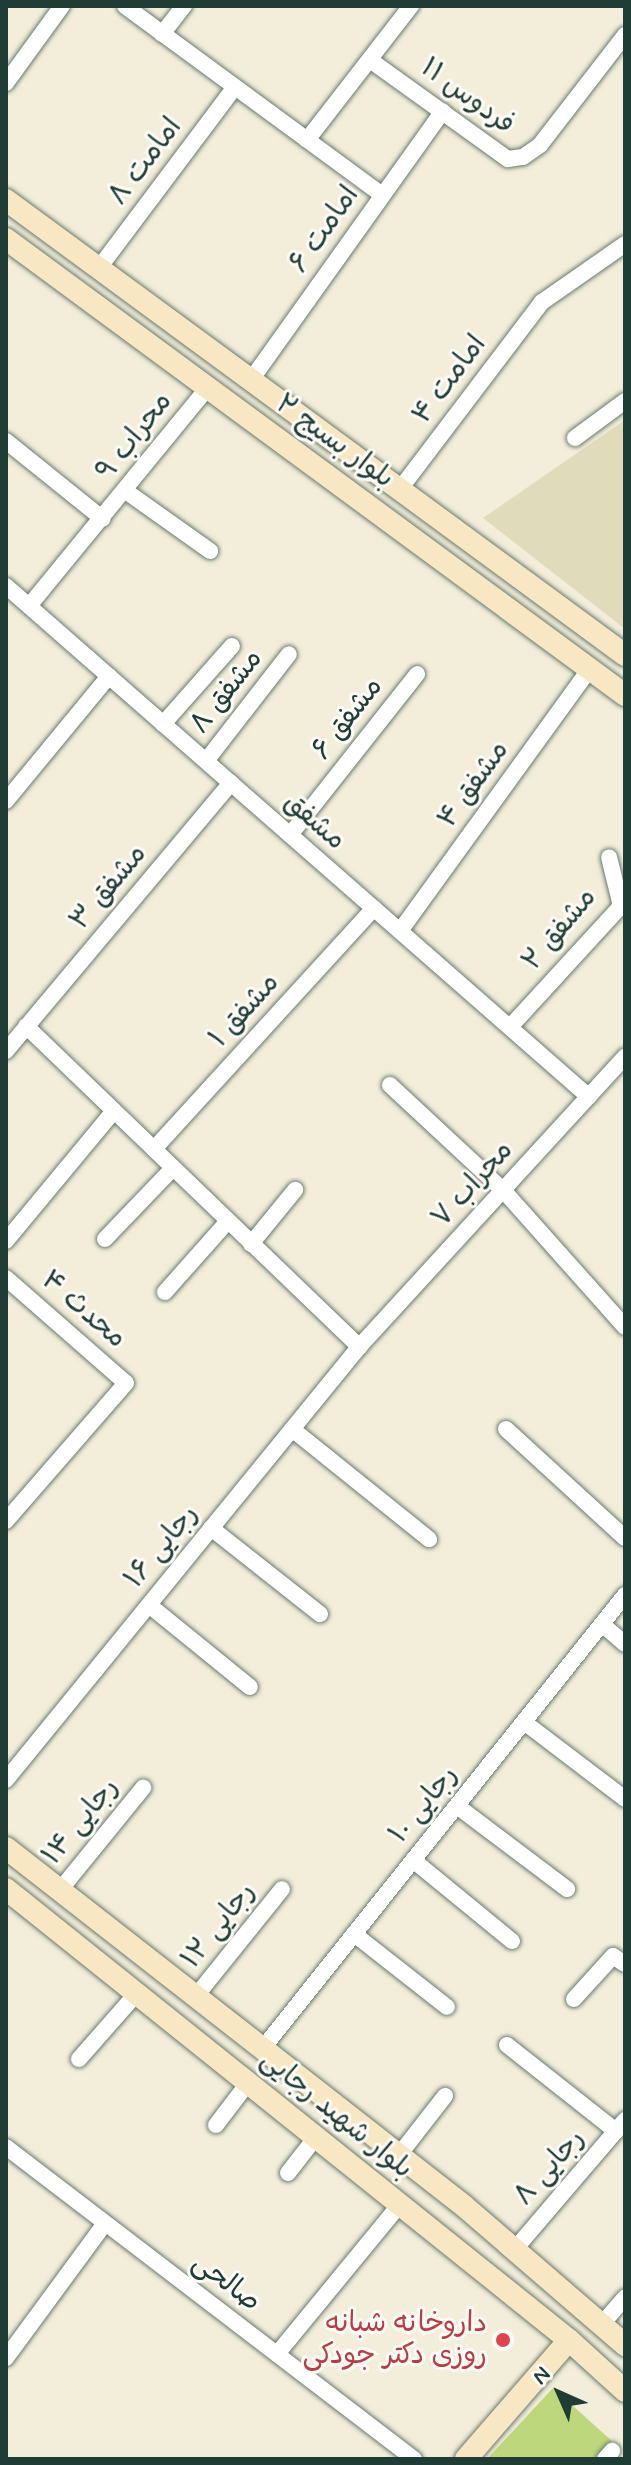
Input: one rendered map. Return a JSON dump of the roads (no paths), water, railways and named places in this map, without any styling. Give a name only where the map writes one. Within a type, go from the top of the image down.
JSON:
[{"type":"main road","name":"بلوار بسیج ۲","points":[[6,200],[625,655]]},
{"type":"main road","name":"بلوار بسیج ۲","points":[[6,239],[625,695]]},
{"type":"main road","points":[[272,435],[291,409]]},
{"type":"main road","name":"بلوار شهید رجایی","points":[[6,1848],[399,2155],[515,2249],[625,2345]]},
{"type":"main road","name":"بلوار شهید رجایی","points":[[8,1896],[137,1993],[569,2340],[625,2391]]},
{"type":"main road","points":[[466,2459],[569,2340]]},
{"type":"street","points":[[6,83],[62,6]]},
{"type":"street","points":[[125,6],[382,195]]},
{"type":"street","points":[[162,34],[184,6]]},
{"type":"street","points":[[307,140],[411,6]]},
{"type":"street","name":"فردوس ۱۱","points":[[370,60],[508,159],[523,157],[540,145],[625,35]]},
{"type":"street","name":"امامت ۸","points":[[99,268],[235,87]]},
{"type":"street","name":"امامت ۶","points":[[251,380],[443,111]]},
{"type":"street","name":"امامت ۴","points":[[400,489],[542,302],[625,244]]},
{"type":"street","name":"محراب ۹","points":[[29,606],[127,492],[208,387]]},
{"type":"street","points":[[575,438],[625,401]]},
{"type":"street","points":[[6,441],[103,519]]},
{"type":"street","points":[[127,492],[210,551]]},
{"type":"street","name":"مشفق","points":[[6,586],[589,1097]]},
{"type":"street","points":[[163,724],[232,646]]},
{"type":"street","name":"مشفق ۸","points":[[206,761],[289,654]]},
{"type":"street","name":"مشفق ۴","points":[[400,931],[590,669]]},
{"type":"street","name":"مشفق ۶","points":[[290,835],[417,674]]},
{"type":"street","points":[[6,801],[109,676]]},
{"type":"street","name":"مشفق ۳","points":[[6,1051],[231,783]]},
{"type":"street","name":"مشفق ۲","points":[[510,1027],[621,906],[609,857]]},
{"type":"street","name":"مشفق ۱","points":[[154,1149],[374,908]]},
{"type":"street","points":[[26,1026],[359,1347]]},
{"type":"street","name":"محراب ۷","points":[[359,1347],[625,1057]]},
{"type":"street","points":[[390,1085],[503,1190],[619,1307],[625,1327]]},
{"type":"street","points":[[6,1241],[114,1111]]},
{"type":"street","points":[[105,1239],[173,1168]]},
{"type":"street","points":[[251,1244],[295,1190]]},
{"type":"street","points":[[165,1292],[228,1221]]},
{"type":"street","name":"محدث ۴","points":[[6,1278],[126,1383],[6,1521]]},
{"type":"street","name":"رجایی ۱۶","points":[[6,1780],[359,1347]]},
{"type":"street","points":[[292,1429],[429,1539]]},
{"type":"street","points":[[506,1429],[625,1538]]},
{"type":"street","points":[[211,1528],[320,1614]]},
{"type":"street","name":"رجایی ۱۰","points":[[263,2048],[625,1595]]},
{"type":"street","points":[[149,1605],[250,1687]]},
{"type":"street","points":[[602,1624],[625,1644]]},
{"type":"street","points":[[524,1722],[625,1799]]},
{"type":"street","name":"رجایی ۱۴","points":[[60,1890],[143,1788]]},
{"type":"street","points":[[457,1806],[567,1889]]},
{"type":"street","points":[[413,1860],[512,1941]]},
{"type":"street","name":"رجایی ۱۲","points":[[196,1996],[282,1889]]},
{"type":"street","points":[[354,1934],[447,2007]]},
{"type":"street","points":[[574,1999],[613,1956],[625,1964]]},
{"type":"street","points":[[79,2059],[137,1993]]},
{"type":"street","points":[[507,2045],[620,2125]]},
{"type":"street","points":[[216,2125],[248,2083]]},
{"type":"street","points":[[399,2155],[445,2096]]},
{"type":"street","name":"رجایی ۸","points":[[515,2249],[620,2125]]},
{"type":"street","points":[[288,2173],[316,2137]]},
{"type":"street","name":"صالحی","points":[[8,2151],[414,2459]]},
{"type":"street","points":[[277,2354],[400,2204]]},
{"type":"street","points":[[6,2358],[105,2223]]},
{"type":"street","points":[[602,2324],[625,2298]]},
{"type":"place","name":"داروخانه شبانه روزی دکتر جودکی","points":[[503,2340]]}]
